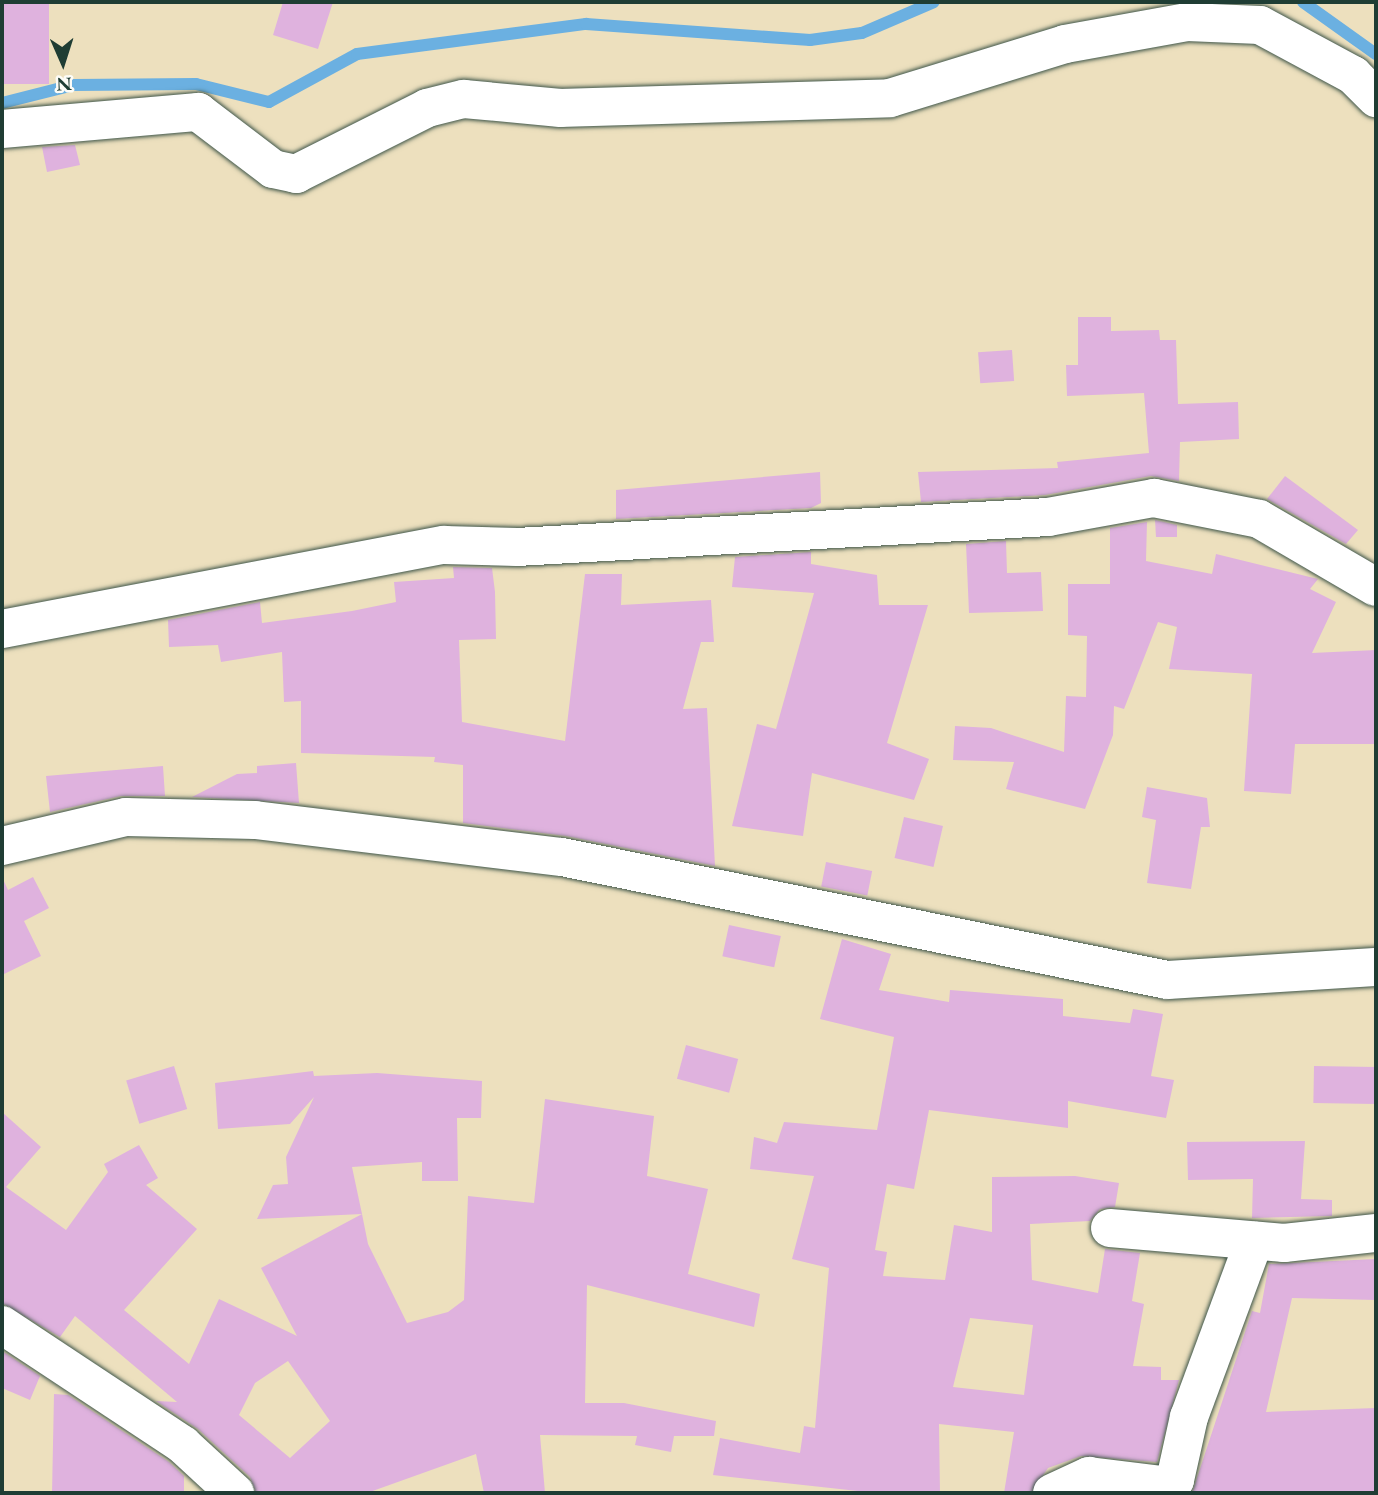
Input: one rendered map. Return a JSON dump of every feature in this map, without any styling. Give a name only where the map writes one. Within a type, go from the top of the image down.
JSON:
[{"type":"street","points":[[2,129],[198,112],[273,169],[296,174],[427,108],[464,99],[561,108],[890,98],[1065,44],[1187,22],[1260,25],[1353,75],[1376,99]]},
{"type":"street","points":[[2,629],[444,545],[517,547],[1048,517],[1154,498],[1259,519],[1376,587]]},
{"type":"street","points":[[2,846],[125,817],[255,820],[562,858],[1167,980],[1376,967]]},
{"type":"street","points":[[1110,1228],[1254,1241],[1376,1233]]},
{"type":"street","points":[[1052,1493],[1089,1476],[1162,1485],[1175,1480],[1189,1417],[1254,1241]]},
{"type":"street","points":[[2,1325],[183,1445],[235,1493]]},
{"type":"building","points":[[2,2],[49,2],[49,84],[2,84]]},
{"type":"building","points":[[283,2],[333,2],[318,49],[273,35]]},
{"type":"building","points":[[75,145],[80,165],[47,172],[42,147]]},
{"type":"building","points":[[1078,317],[1111,317],[1111,331],[1159,330],[1160,340],[1176,340],[1178,404],[1238,402],[1239,439],[1180,442],[1179,481],[1151,476],[1045,495],[921,502],[918,472],[1058,468],[1057,462],[1149,453],[1144,393],[1067,396],[1066,365],[1078,365]]},
{"type":"building","points":[[1012,350],[1014,381],[980,383],[978,352]]},
{"type":"building","points":[[820,472],[821,503],[811,508],[616,519],[616,490]]},
{"type":"building","points":[[1285,476],[1358,530],[1346,544],[1267,499]]},
{"type":"building","points":[[1155,520],[1177,525],[1177,537],[1156,537]]},
{"type":"building","points":[[1147,522],[1146,561],[1212,574],[1216,554],[1318,579],[1310,589],[1336,602],[1312,653],[1376,650],[1376,744],[1295,744],[1291,794],[1244,791],[1252,674],[1169,669],[1177,627],[1158,622],[1124,709],[1114,706],[1113,735],[1085,809],[1006,789],[1014,762],[953,760],[955,726],[991,728],[1064,752],[1066,696],[1086,697],[1087,636],[1068,635],[1068,584],[1110,584],[1110,528]]},
{"type":"building","points":[[1006,541],[1007,573],[1041,572],[1043,611],[969,613],[966,544]]},
{"type":"building","points":[[811,552],[811,564],[877,575],[879,605],[928,605],[887,743],[929,759],[914,800],[812,773],[803,836],[732,826],[757,724],[776,729],[814,593],[732,587],[735,557]]},
{"type":"building","points":[[453,567],[492,568],[495,592],[496,639],[459,640],[462,722],[565,741],[585,574],[622,574],[621,605],[711,600],[714,642],[701,642],[683,709],[707,708],[715,866],[566,836],[463,823],[463,765],[434,762],[435,757],[301,753],[301,701],[284,702],[282,652],[221,662],[218,645],[169,647],[168,620],[260,602],[262,623],[352,611],[396,602],[394,582],[454,578]]},
{"type":"building","points":[[296,763],[299,803],[192,797],[237,774],[257,773],[257,766]]},
{"type":"building","points":[[163,766],[165,796],[121,796],[50,812],[46,776]]},
{"type":"building","points":[[1147,787],[1207,798],[1210,827],[1201,827],[1191,889],[1147,883],[1156,820],[1142,817]]},
{"type":"building","points":[[904,817],[943,826],[934,867],[895,858]]},
{"type":"building","points":[[826,862],[872,871],[867,896],[821,887]]},
{"type":"building","points":[[2,877],[8,890],[33,877],[49,908],[24,921],[41,956],[2,975]]},
{"type":"building","points":[[729,925],[781,936],[774,967],[722,956]]},
{"type":"building","points":[[842,939],[891,954],[879,990],[949,1002],[950,990],[1063,999],[1063,1016],[1130,1023],[1133,1009],[1163,1014],[1151,1076],[1174,1080],[1166,1118],[1068,1101],[1068,1128],[929,1110],[914,1189],[887,1184],[875,1250],[887,1252],[883,1276],[945,1280],[954,1225],[992,1232],[992,1177],[1075,1176],[1119,1183],[1115,1207],[1100,1209],[1090,1221],[1030,1224],[1032,1280],[1098,1293],[1105,1249],[1140,1253],[1132,1301],[1144,1304],[1133,1366],[1161,1367],[1161,1380],[1179,1380],[1157,1462],[1081,1456],[1048,1468],[1031,1493],[1004,1493],[1014,1432],[939,1424],[940,1493],[876,1493],[713,1475],[720,1438],[800,1453],[804,1426],[815,1428],[829,1268],[792,1259],[814,1176],[750,1169],[754,1137],[777,1143],[784,1122],[877,1130],[894,1037],[820,1019]],"holes":[[[970,1318],[1033,1325],[1024,1395],[953,1387]]]},
{"type":"building","points":[[686,1045],[738,1059],[729,1093],[677,1079]]},
{"type":"building","points":[[174,1066],[187,1109],[139,1124],[126,1081]]},
{"type":"building","points":[[1314,1066],[1376,1067],[1375,1104],[1313,1103]]},
{"type":"building","points":[[313,1071],[314,1076],[377,1073],[482,1081],[481,1118],[457,1118],[458,1181],[422,1181],[422,1162],[352,1167],[362,1214],[257,1219],[273,1185],[288,1184],[286,1157],[314,1097],[290,1124],[218,1129],[215,1083]]},
{"type":"building","points":[[545,1099],[654,1116],[647,1176],[708,1189],[688,1274],[760,1294],[754,1327],[587,1285],[585,1403],[624,1403],[716,1421],[714,1436],[674,1436],[671,1452],[635,1445],[637,1436],[540,1435],[545,1493],[484,1493],[476,1454],[367,1493],[256,1493],[250,1477],[198,1429],[156,1401],[177,1402],[75,1316],[60,1337],[2,1303],[2,1112],[41,1147],[6,1187],[66,1230],[108,1172],[104,1164],[139,1145],[158,1178],[146,1185],[197,1229],[124,1310],[189,1364],[219,1299],[297,1336],[261,1268],[362,1214],[368,1244],[407,1323],[448,1312],[464,1300],[468,1196],[534,1203]],"holes":[[[288,1361],[330,1421],[290,1458],[239,1415],[255,1383]]]},
{"type":"building","points":[[1305,1141],[1301,1199],[1332,1200],[1332,1216],[1252,1218],[1253,1179],[1188,1180],[1187,1142]]},
{"type":"building","points":[[1376,1259],[1376,1300],[1292,1298],[1266,1412],[1376,1408],[1376,1493],[1192,1493],[1252,1311],[1260,1313],[1269,1264]]},
{"type":"building","points":[[2,1351],[40,1376],[30,1400],[2,1388]]},
{"type":"building","points":[[54,1394],[68,1395],[169,1462],[184,1476],[184,1493],[52,1493]]},
{"type":"waterway","points":[[2,103],[73,85],[196,84],[269,102],[357,54],[586,24],[810,40],[862,33],[934,2]]},
{"type":"waterway","points":[[1303,2],[1376,54]]}]
